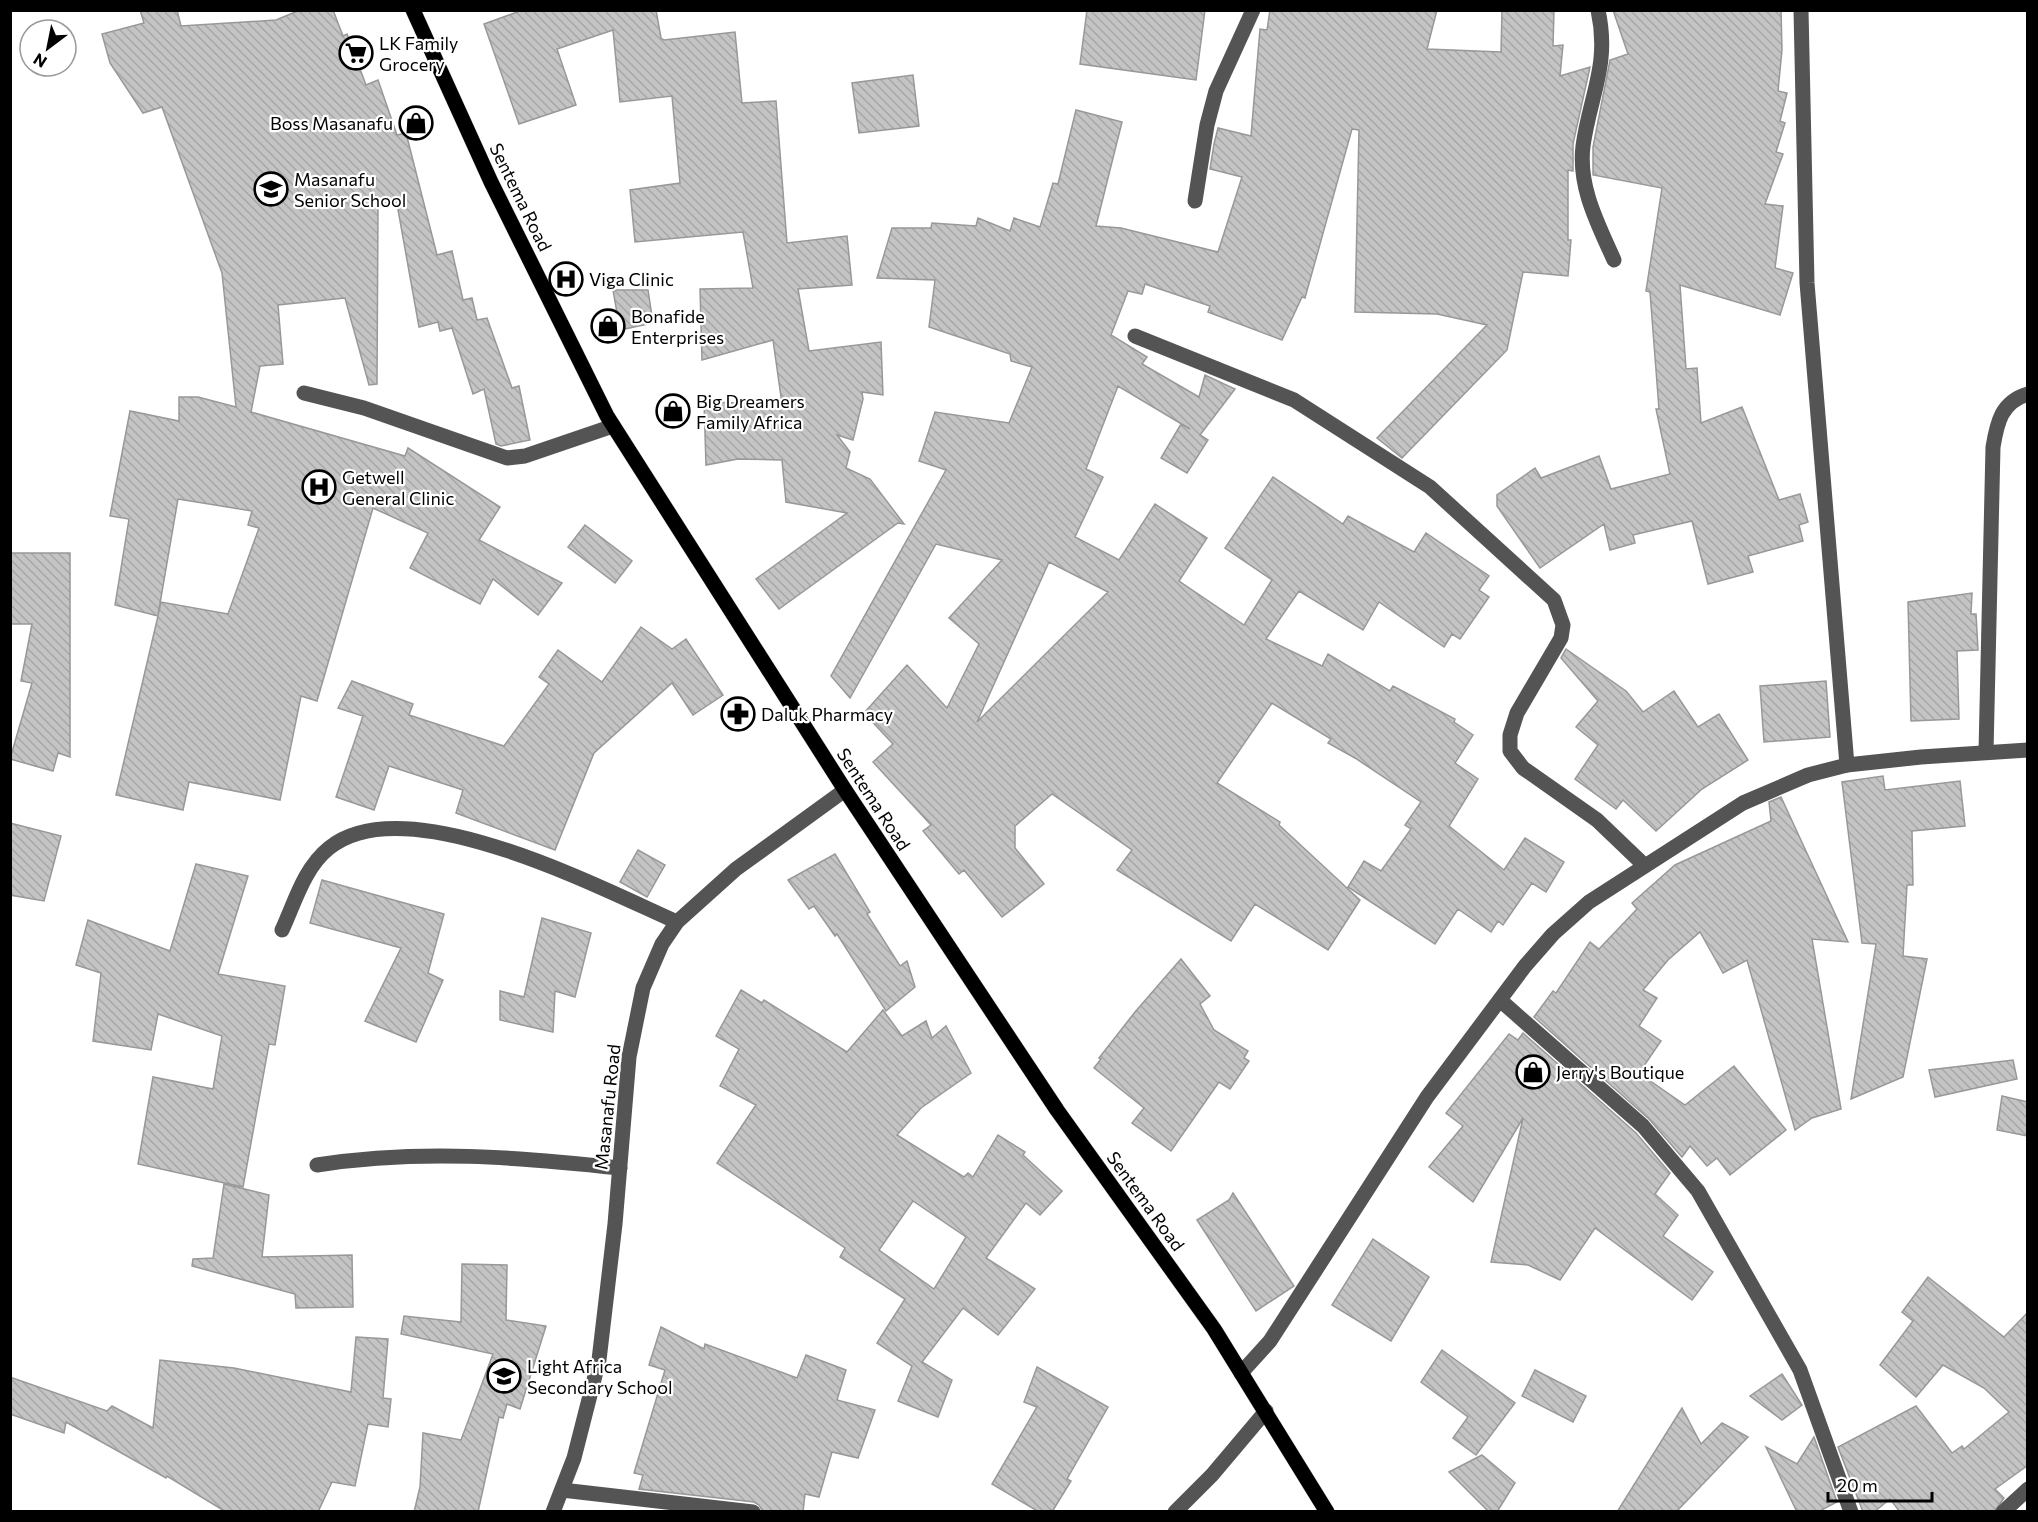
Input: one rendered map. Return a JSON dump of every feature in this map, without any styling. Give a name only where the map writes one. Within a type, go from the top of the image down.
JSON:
[{"type":"main road","name":"Sentema Road","points":[[413,10],[490,182],[613,426],[845,790],[1057,1110],[1214,1329],[1327,1512]]},
{"type":"street","points":[[1195,201],[1207,125],[1216,92],[1253,10]]},
{"type":"street","points":[[1598,10],[1603,35],[1602,65],[1583,147],[1584,176],[1590,206],[1614,260]]},
{"type":"street","points":[[1801,10],[1807,283],[1847,765]]},
{"type":"street","points":[[1135,336],[1294,400],[1430,487],[1538,583],[1554,600],[1563,625],[1561,638],[1517,713],[1510,735],[1510,751],[1523,768],[1597,820],[1644,864]]},
{"type":"street","points":[[304,393],[364,408],[507,458],[525,456],[613,426]]},
{"type":"street","points":[[1986,752],[1993,447],[1997,424],[2003,409],[2016,398],[2028,394]]},
{"type":"street","points":[[1241,1373],[1270,1341],[1427,1097],[1553,934],[1589,902],[1644,864],[1743,803],[1808,775],[1847,765],[2028,750]]},
{"type":"street","name":"Masanafu Road","points":[[553,1512],[574,1458],[598,1360],[620,1168],[629,1057],[643,988],[662,944],[677,922],[736,869],[845,790]]},
{"type":"street","points":[[282,930],[304,880],[315,862],[330,847],[351,836],[401,826],[457,835],[546,864],[677,922]]},
{"type":"street","points":[[1500,1000],[1643,1126],[1698,1191],[1800,1370],[1851,1512]]},
{"type":"street","points":[[317,1165],[363,1158],[472,1155],[620,1168]]},
{"type":"street","points":[[1175,1512],[1212,1475],[1266,1411]]},
{"type":"street","points":[[2003,1512],[2028,1489]]},
{"type":"street","points":[[562,1490],[753,1512]]},
{"type":"building","points":[[140,10],[177,10],[181,26],[276,20],[300,10],[333,10],[343,36],[347,34],[366,85],[378,80],[397,135],[406,133],[437,255],[452,251],[463,300],[472,298],[477,320],[487,318],[512,388],[519,386],[530,440],[501,446],[496,444],[484,389],[473,394],[452,328],[440,331],[438,322],[419,327],[397,204],[378,206],[377,384],[369,385],[345,298],[278,305],[283,364],[260,366],[251,412],[405,456],[408,448],[500,507],[479,540],[562,583],[538,615],[493,579],[480,604],[410,568],[428,533],[373,508],[317,701],[301,696],[280,800],[189,782],[183,810],[116,795],[158,616],[115,605],[129,519],[110,516],[130,411],[179,421],[179,397],[198,397],[236,407],[222,273],[162,107],[143,113],[110,63],[102,34],[144,23]],"holes":[[[178,499],[252,511],[248,525],[259,528],[228,614],[161,602],[158,615]]]},
{"type":"building","points":[[523,10],[656,10],[661,38],[664,40],[735,32],[742,103],[776,101],[787,243],[847,236],[852,285],[798,289],[809,351],[881,342],[883,395],[862,392],[863,399],[853,440],[837,435],[850,452],[846,468],[870,479],[904,524],[898,523],[779,609],[756,579],[847,513],[786,502],[782,460],[738,459],[706,465],[704,402],[782,404],[773,340],[702,360],[700,289],[753,288],[743,232],[635,242],[630,190],[680,183],[672,96],[620,102],[613,30],[557,49],[576,105],[519,124],[484,24]]},
{"type":"building","points":[[1087,10],[1205,10],[1196,80],[1080,64]]},
{"type":"building","points":[[1270,10],[1437,10],[1427,49],[1501,52],[1502,10],[1554,10],[1553,46],[1563,45],[1560,76],[1590,67],[1573,144],[1573,171],[1568,170],[1568,240],[1571,240],[1568,276],[1523,272],[1507,350],[1402,458],[1377,438],[1487,325],[1437,314],[1355,312],[1359,130],[1352,129],[1305,298],[1302,297],[1282,340],[1208,312],[1210,306],[1145,284],[1142,294],[1128,291],[1111,335],[1147,357],[1142,364],[1199,397],[1205,375],[1235,389],[1200,435],[1208,440],[1187,473],[1161,458],[1181,424],[1190,429],[1118,386],[1086,469],[1103,477],[1075,537],[1119,560],[1155,504],[1207,538],[1179,581],[1244,625],[1272,580],[1225,548],[1273,477],[1343,524],[1348,516],[1414,552],[1426,533],[1489,576],[1479,590],[1489,597],[1460,639],[1452,634],[1444,647],[1379,602],[1363,630],[1299,591],[1266,639],[1322,666],[1328,654],[1390,691],[1393,686],[1455,719],[1454,722],[1473,735],[1455,763],[1478,779],[1449,826],[1504,870],[1525,838],[1564,862],[1546,892],[1532,883],[1503,925],[1498,921],[1491,932],[1458,909],[1435,944],[1348,887],[1364,861],[1381,871],[1411,829],[1405,825],[1421,802],[1328,743],[1331,739],[1272,703],[1217,783],[1280,822],[1279,825],[1360,900],[1328,950],[1255,904],[1231,941],[1117,870],[1132,850],[1052,794],[1015,826],[1015,848],[1044,884],[1002,917],[964,870],[959,874],[923,831],[931,825],[873,762],[893,744],[864,713],[907,665],[947,708],[979,644],[949,618],[1002,560],[936,544],[850,698],[831,676],[946,470],[919,461],[935,412],[1009,423],[1032,367],[1011,361],[1010,354],[929,327],[935,280],[877,278],[892,228],[931,228],[932,223],[976,226],[978,218],[1010,231],[1014,218],[1040,227],[1053,183],[1058,184],[1076,110],[1122,122],[1096,226],[1121,228],[1218,252],[1242,177],[1210,169],[1214,144],[1218,128],[1251,136],[1260,29],[1267,30]],"holes":[[[1049,562],[1108,592],[977,722]]]},
{"type":"building","points":[[1613,10],[1781,10],[1782,50],[1778,91],[1787,93],[1780,121],[1785,123],[1776,152],[1783,154],[1765,204],[1783,206],[1775,268],[1793,273],[1780,315],[1680,285],[1686,369],[1697,368],[1701,423],[1742,407],[1779,500],[1800,494],[1808,522],[1799,525],[1803,541],[1748,556],[1753,572],[1708,584],[1692,521],[1633,535],[1635,543],[1610,550],[1604,524],[1540,568],[1497,506],[1497,495],[1535,468],[1541,478],[1599,456],[1611,489],[1670,474],[1656,409],[1659,409],[1650,292],[1646,291],[1662,188],[1593,175],[1593,147],[1610,60],[1628,54]]},
{"type":"building","points":[[913,75],[919,126],[859,133],[852,83]]},
{"type":"building","points":[[613,290],[648,290],[653,323],[620,330]]},
{"type":"building","points":[[585,525],[632,561],[615,583],[568,547]]},
{"type":"building","points":[[10,553],[70,553],[70,757],[58,753],[53,771],[10,759],[32,683],[21,681],[32,624],[10,624]]},
{"type":"building","points":[[1972,593],[1971,614],[1976,614],[1978,650],[1957,651],[1959,719],[1911,721],[1908,602]]},
{"type":"building","points":[[641,627],[672,649],[686,639],[723,695],[693,715],[672,683],[594,753],[555,850],[456,813],[463,790],[389,766],[374,810],[336,797],[363,716],[338,708],[352,681],[413,704],[409,715],[504,746],[549,684],[539,677],[558,650],[602,682]]},
{"type":"building","points":[[1566,649],[1626,691],[1643,712],[1674,691],[1698,727],[1719,714],[1748,760],[1702,789],[1656,831],[1623,800],[1616,809],[1575,779],[1598,745],[1576,727],[1598,701],[1561,658]]},
{"type":"building","points":[[1826,681],[1830,737],[1764,742],[1760,686]]},
{"type":"building","points":[[1883,776],[1885,790],[1960,781],[1965,826],[1912,831],[1913,885],[1907,885],[1903,956],[1927,959],[1903,1077],[1851,1099],[1876,944],[1862,943],[1842,782]]},
{"type":"building","points":[[1781,797],[1848,942],[1812,939],[1841,1109],[1812,1118],[1795,1130],[1747,960],[1723,973],[1700,932],[1668,960],[1643,990],[1657,998],[1639,1026],[1661,1041],[1639,1073],[1685,1105],[1734,1066],[1786,1130],[1730,1175],[1717,1158],[1707,1166],[1690,1146],[1682,1157],[1649,1119],[1534,1017],[1553,991],[1556,993],[1590,942],[1599,949],[1637,909],[1632,903],[1675,865],[1771,821],[1769,802]]},
{"type":"building","points":[[10,823],[61,836],[44,901],[10,895]]},
{"type":"building","points":[[638,850],[665,865],[647,897],[620,882]]},
{"type":"building","points":[[835,854],[870,912],[867,914],[900,966],[907,961],[915,987],[886,1011],[837,934],[835,936],[814,906],[809,909],[788,880]]},
{"type":"building","points":[[196,864],[248,876],[218,974],[285,986],[275,1045],[269,1044],[243,1187],[138,1164],[153,1077],[213,1089],[222,1036],[158,1014],[151,1050],[93,1041],[101,973],[76,965],[88,920],[170,951]]},
{"type":"building","points":[[322,880],[444,914],[428,973],[443,980],[416,1042],[365,1021],[401,948],[310,923]]},
{"type":"building","points":[[542,918],[591,933],[575,997],[555,991],[553,1032],[500,1020],[500,991],[524,997]]},
{"type":"building","points":[[1181,959],[1210,996],[1200,1004],[1214,1030],[1248,1051],[1244,1058],[1249,1061],[1230,1089],[1219,1082],[1171,1151],[1132,1123],[1144,1108],[1094,1068],[1101,1059],[1099,1058],[1135,1012]]},
{"type":"building","points":[[741,990],[762,1003],[764,1000],[847,1052],[883,1010],[902,1036],[926,1021],[932,1038],[946,1026],[971,1073],[921,1108],[897,1135],[964,1177],[968,1173],[973,1177],[998,1135],[1025,1152],[1023,1155],[1062,1191],[1040,1215],[1026,1203],[986,1258],[1035,1289],[998,1335],[963,1308],[922,1362],[952,1380],[938,1417],[898,1401],[912,1366],[877,1343],[905,1299],[840,1257],[845,1248],[717,1163],[756,1105],[720,1086],[739,1049],[716,1036]],"holes":[[[913,1201],[966,1237],[934,1289],[879,1250]]]},
{"type":"building","points":[[1523,1033],[1636,1133],[1670,1173],[1655,1194],[1678,1215],[1663,1236],[1713,1272],[1692,1300],[1595,1228],[1560,1280],[1528,1265],[1491,1262],[1523,1118],[1473,1202],[1429,1167],[1463,1126],[1446,1113],[1509,1034],[1518,1040]]},
{"type":"building","points":[[2013,1060],[2017,1079],[1935,1097],[1929,1070]]},
{"type":"building","points":[[2002,1096],[2028,1102],[2028,1136],[1997,1130]]},
{"type":"building","points":[[224,1184],[269,1195],[262,1257],[352,1255],[353,1307],[296,1308],[295,1294],[192,1266],[193,1259],[213,1258]]},
{"type":"building","points":[[1233,1193],[1294,1286],[1256,1311],[1197,1220],[1229,1200]]},
{"type":"building","points":[[1373,1239],[1429,1277],[1391,1341],[1332,1305]]},
{"type":"building","points":[[462,1264],[507,1265],[506,1320],[546,1326],[520,1409],[507,1404],[503,1418],[499,1417],[478,1512],[414,1512],[420,1487],[423,1433],[461,1440],[493,1354],[401,1334],[404,1316],[461,1322]]},
{"type":"building","points":[[1928,1277],[2004,1337],[2028,1312],[2028,1465],[1995,1489],[2004,1498],[1994,1512],[1900,1512],[1890,1499],[1874,1512],[1863,1512],[1838,1447],[1916,1406],[1952,1453],[1962,1446],[1964,1449],[2009,1412],[1984,1388],[1943,1365],[1916,1397],[1880,1365],[1913,1321],[1902,1312]]},
{"type":"building","points":[[661,1327],[704,1349],[705,1344],[797,1378],[806,1355],[846,1370],[837,1400],[875,1410],[858,1458],[832,1452],[819,1497],[805,1494],[803,1512],[763,1512],[754,1502],[639,1489],[643,1475],[634,1473],[665,1370],[649,1365]]},
{"type":"building","points":[[356,1337],[388,1339],[383,1398],[391,1399],[388,1427],[368,1424],[355,1486],[332,1482],[318,1512],[226,1512],[167,1476],[166,1478],[66,1422],[64,1433],[10,1414],[10,1377],[107,1411],[112,1406],[153,1428],[160,1360],[234,1368],[351,1392]]},
{"type":"building","points":[[1442,1350],[1515,1403],[1476,1455],[1453,1438],[1468,1417],[1421,1382]]},
{"type":"building","points":[[1037,1367],[1108,1407],[1067,1479],[1071,1481],[1052,1512],[1039,1512],[992,1484],[1037,1407],[1024,1402]]},
{"type":"building","points":[[1535,1370],[1586,1396],[1573,1422],[1522,1396]]},
{"type":"building","points":[[1782,1374],[1802,1405],[1782,1420],[1750,1396]]},
{"type":"building","points":[[1682,1408],[1701,1444],[1722,1423],[1748,1437],[1676,1512],[1617,1512]]},
{"type":"building","points":[[1814,1437],[1837,1502],[1818,1512],[1797,1512],[1766,1447],[1797,1464]]},
{"type":"building","points":[[1482,1455],[1515,1483],[1497,1512],[1489,1512],[1449,1472]]},
{"type":"place","name":"LK Family Grocery","points":[[356,53]]},
{"type":"place","name":"Boss Masanafu","points":[[416,123]]},
{"type":"place","name":"Masanafu Senior School","points":[[271,189]]},
{"type":"place","name":"Viga Clinic","points":[[566,279]]},
{"type":"place","name":"Bonafide Enterprises","points":[[608,326]]},
{"type":"place","name":"Big Dreamers Family Africa","points":[[673,411]]},
{"type":"place","name":"Getwell General Clinic","points":[[319,487]]},
{"type":"place","name":"Daluk Pharmacy","points":[[738,714]]},
{"type":"place","name":"Jerry's Boutique","points":[[1533,1072]]},
{"type":"place","name":"Light Africa Secondary School","points":[[504,1376]]}]
